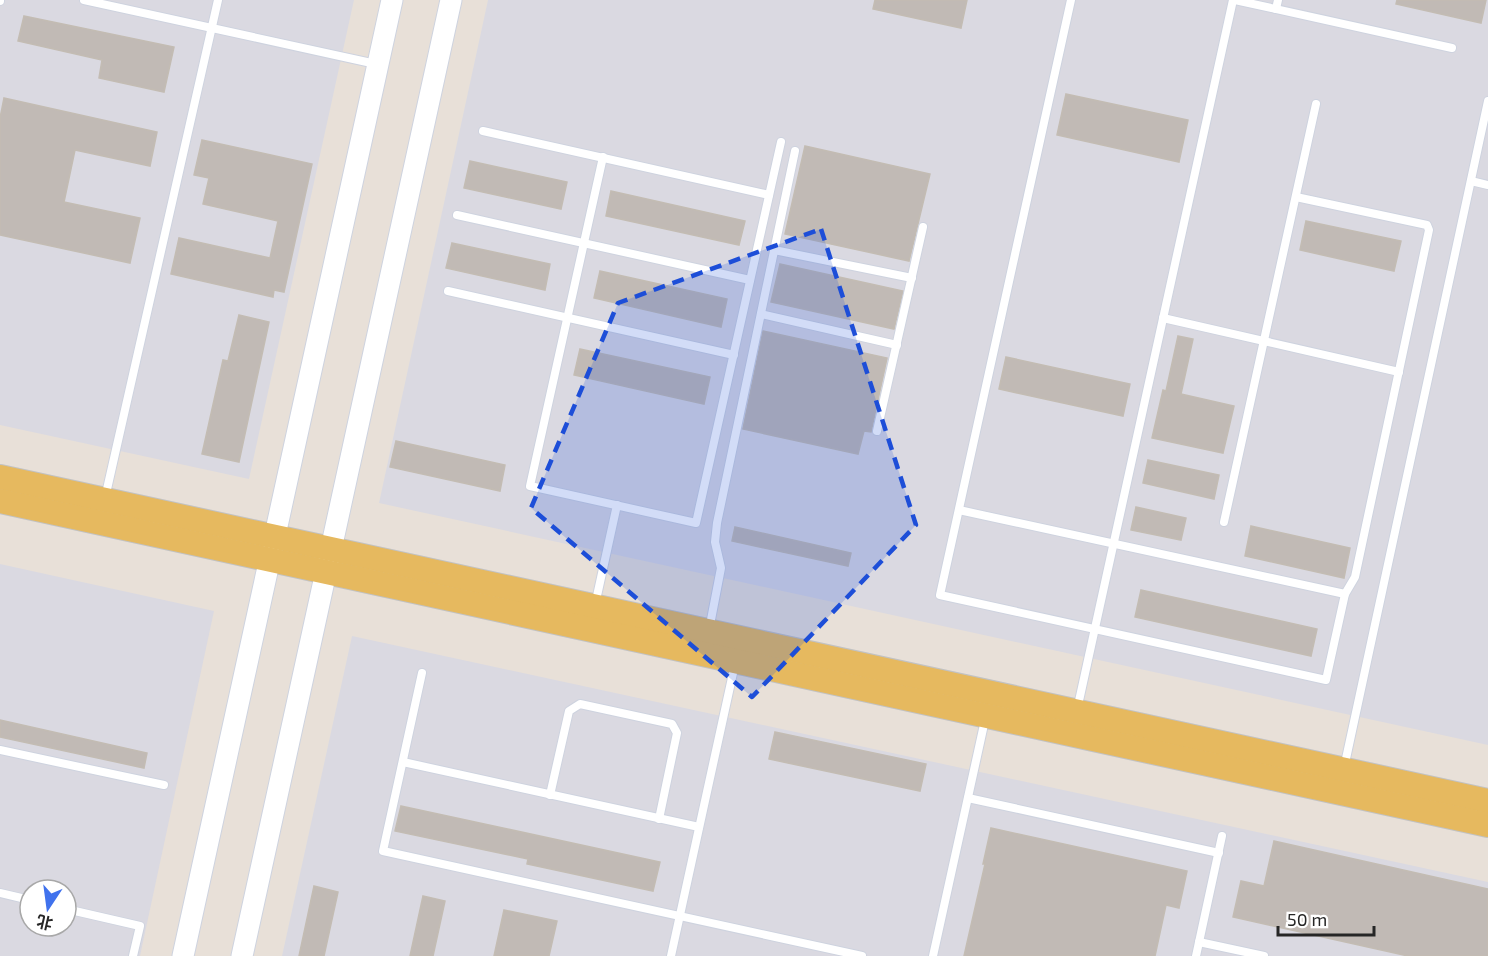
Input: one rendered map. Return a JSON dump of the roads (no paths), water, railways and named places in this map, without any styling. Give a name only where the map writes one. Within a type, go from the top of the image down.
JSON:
[{"type":"main road","points":[[0,477],[105,500],[272,548],[326,572],[1488,825]]},
{"type":"main road","points":[[0,501],[272,548],[331,549],[1488,801]]},
{"type":"street","points":[[183,956],[392,0]]},
{"type":"street","points":[[242,956],[451,0]]},
{"type":"lane","points":[[84,0],[378,65]]},
{"type":"lane","points":[[105,500],[218,0]]},
{"type":"lane","points":[[1071,0],[940,596],[1326,680],[1345,594],[1355,577],[1429,230],[1426,225],[1296,197]]},
{"type":"lane","points":[[1077,711],[1234,0],[1452,48]]},
{"type":"lane","points":[[1276,9],[1278,0]]},
{"type":"lane","points":[[1343,770],[1488,100]]},
{"type":"lane","points":[[1224,522],[1316,104]]},
{"type":"lane","points":[[483,130],[769,195]]},
{"type":"lane","points":[[603,157],[530,486],[696,523],[781,142]]},
{"type":"lane","points":[[709,631],[721,568],[715,542],[717,524],[795,151]]},
{"type":"lane","points":[[1471,181],[1488,185]]},
{"type":"lane","points":[[457,215],[750,280]]},
{"type":"lane","points":[[877,431],[924,227]]},
{"type":"lane","points":[[774,250],[912,278]]},
{"type":"lane","points":[[448,291],[734,355]]},
{"type":"lane","points":[[761,314],[897,345]]},
{"type":"lane","points":[[1163,318],[1399,372]]},
{"type":"lane","points":[[594,606],[617,505]]},
{"type":"lane","points":[[959,510],[1345,594]]},
{"type":"lane","points":[[671,956],[735,662]]},
{"type":"lane","points":[[422,673],[383,851],[862,956]]},
{"type":"lane","points":[[550,795],[569,711],[580,704],[672,724],[677,734],[659,819]]},
{"type":"lane","points":[[933,956],[986,716]]},
{"type":"lane","points":[[0,750],[164,785]]},
{"type":"lane","points":[[403,762],[699,827]]},
{"type":"lane","points":[[968,798],[1218,853]]},
{"type":"lane","points":[[1196,956],[1222,836]]},
{"type":"lane","points":[[0,893],[18,897]]},
{"type":"lane","points":[[78,912],[140,926],[133,956]]},
{"type":"lane","points":[[1199,942],[1264,956]]}]
